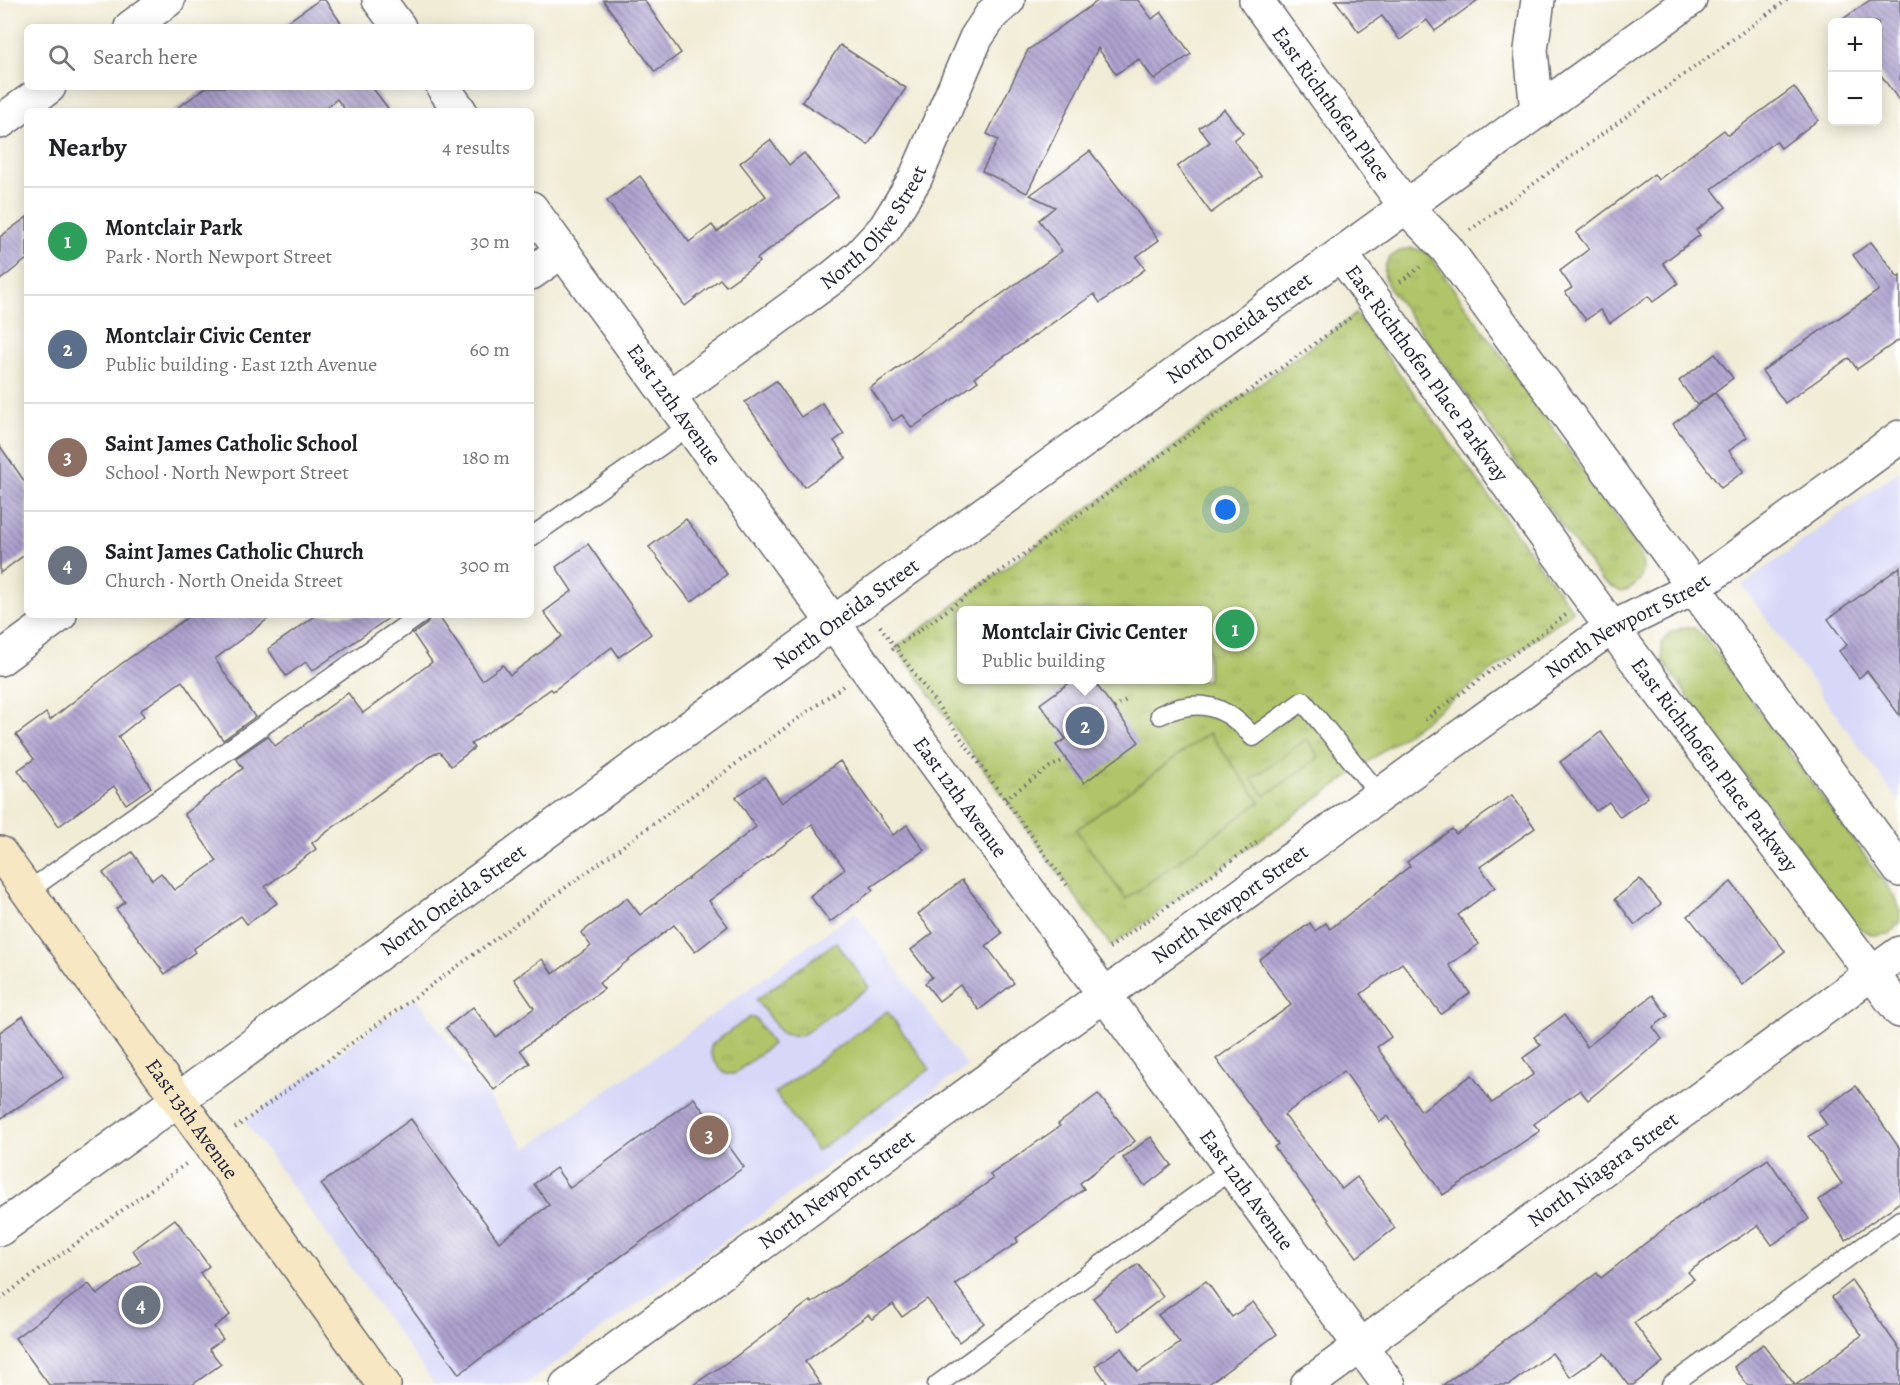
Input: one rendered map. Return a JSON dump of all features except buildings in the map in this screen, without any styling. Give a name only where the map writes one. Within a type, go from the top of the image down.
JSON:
[{"type":"main road","name":"East 13th Avenue","points":[[0,853],[384,1385]]},
{"type":"street","points":[[135,24],[168,0]]},
{"type":"street","points":[[379,0],[397,24]]},
{"type":"street","name":"East Richthofen Place","points":[[1256,0],[1406,207]]},
{"type":"street","points":[[1537,112],[1531,50],[1538,0]]},
{"type":"street","name":"North Oneida Street","points":[[0,1229],[1690,0]]},
{"type":"street","name":"North Olive Street","points":[[669,397],[832,278],[860,255],[885,228],[915,179],[976,38],[999,3]]},
{"type":"street","points":[[0,122],[45,90]]},
{"type":"street","points":[[445,90],[458,108]]},
{"type":"street","points":[[1406,207],[1446,248],[1900,870]]},
{"type":"street","name":"East 12th Avenue","points":[[534,212],[1389,1385]]},
{"type":"street","points":[[534,271],[562,251]]},
{"type":"street","name":"East Richthofen Place Parkway","points":[[1341,254],[1611,628],[1900,1011]]},
{"type":"street","name":"North Newport Street","points":[[567,1385],[1611,628],[1694,588],[1900,437]]},
{"type":"street","points":[[0,659],[56,618]]},
{"type":"street","name":"North Niagara Street","points":[[1306,1385],[1900,953]]},
{"type":"lane","points":[[534,535],[689,426]]},
{"type":"lane","points":[[28,891],[416,618]]},
{"type":"lane","points":[[1161,716],[1186,706],[1220,709],[1236,718],[1253,737],[1303,701],[1380,795]]},
{"type":"lane","points":[[937,1385],[1232,1169]]},
{"type":"lane","points":[[1671,1385],[1900,1220]]},
{"type":"path","points":[[0,1299],[1787,0]]},
{"type":"path","points":[[862,601],[1005,799],[1050,767],[1066,759]]},
{"type":"path","points":[[1114,708],[1126,700]]},
{"type":"shaded area","points":[[1900,470],[1900,803],[1742,585]]},
{"type":"shaded area","points":[[855,912],[967,1066],[525,1385],[435,1385],[245,1121],[416,997],[526,1149]]},
{"type":"green space","points":[[1412,248],[1427,252],[1637,546],[1642,561],[1642,574],[1629,589],[1621,592],[1601,580],[1390,289],[1385,274],[1387,262],[1397,253]]},
{"type":"green space","points":[[1356,314],[1573,611],[1360,768],[1111,946],[896,647]]},
{"type":"green space","points":[[1692,627],[1705,637],[1894,896],[1900,909],[1900,923],[1889,934],[1872,935],[1855,926],[1669,670],[1663,660],[1661,644],[1669,633]]},
{"type":"green space","points":[[1209,733],[1260,802],[1126,899],[1076,830]]},
{"type":"green space","points":[[1307,739],[1319,757],[1265,796],[1252,779]]},
{"type":"green space","points":[[836,942],[869,987],[801,1036],[782,1034],[756,1000]]},
{"type":"green space","points":[[887,1011],[930,1069],[817,1151],[775,1093]]},
{"type":"green space","points":[[750,1017],[756,1019],[772,1044],[734,1074],[725,1074],[712,1056],[712,1044]]},
{"type":"place","name":"Montclair Park","points":[[1235,629]]},
{"type":"place","name":"Montclair Civic Center","points":[[1085,726]]},
{"type":"place","name":"Saint James Catholic School","points":[[709,1135]]},
{"type":"place","name":"Saint James Catholic Church","points":[[141,1305]]}]
